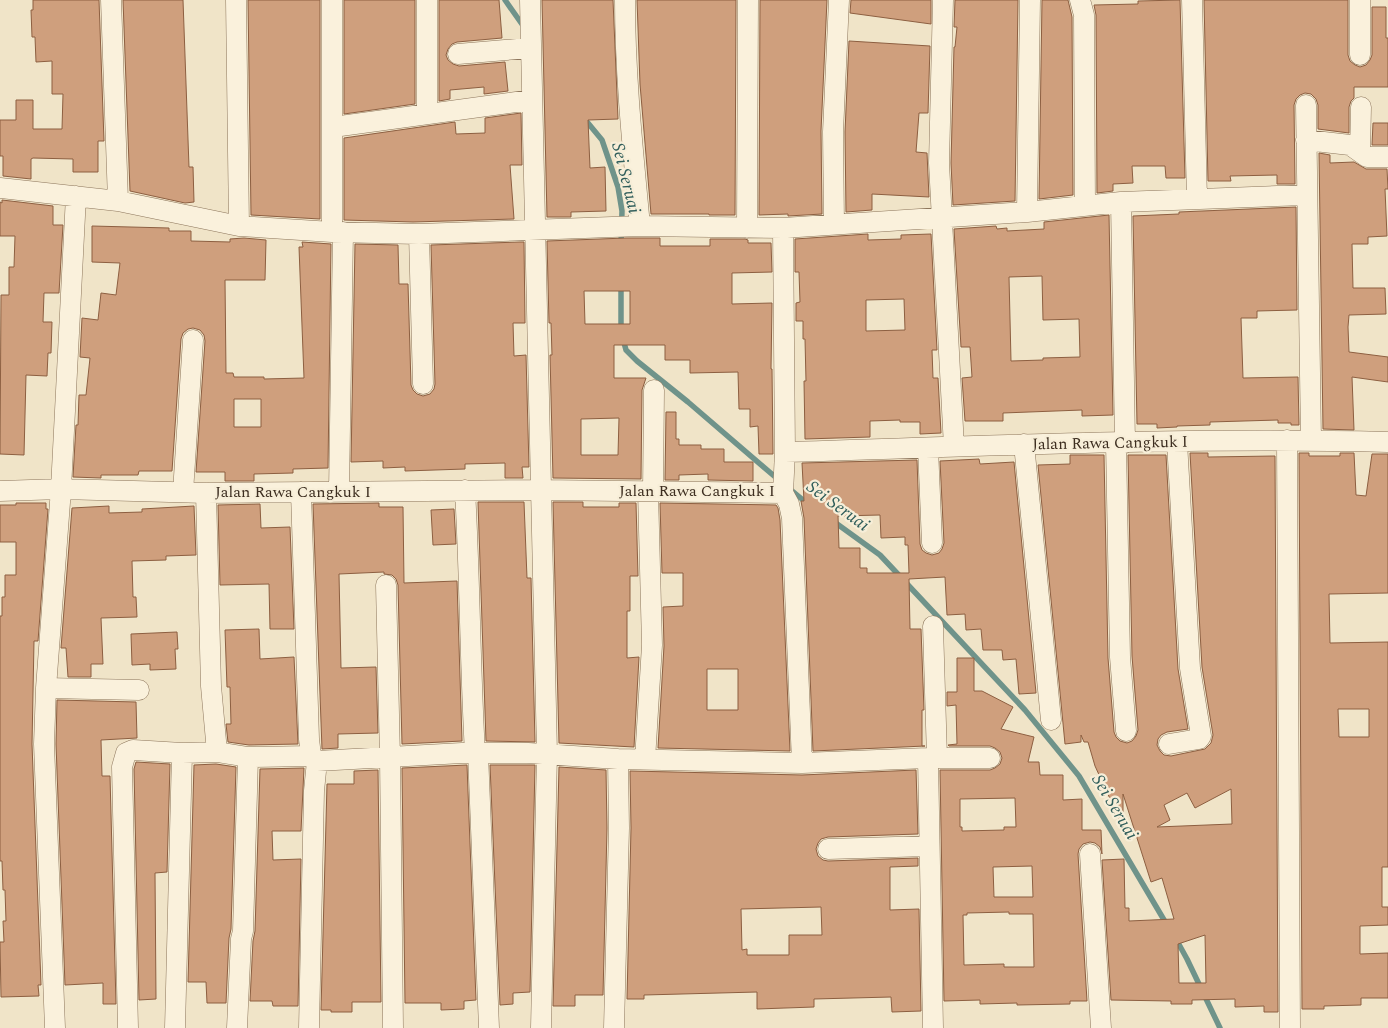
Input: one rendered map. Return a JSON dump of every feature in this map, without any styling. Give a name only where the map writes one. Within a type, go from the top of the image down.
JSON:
[{"type":"street","points":[[111,0],[118,202]]},
{"type":"street","points":[[236,0],[239,226]]},
{"type":"street","points":[[332,0],[333,127],[337,232],[339,492]]},
{"type":"street","points":[[427,0],[427,114]]},
{"type":"street","points":[[625,0],[625,31],[637,227]]},
{"type":"street","points":[[747,228],[748,0]]},
{"type":"street","points":[[834,224],[833,132],[839,0]]},
{"type":"street","points":[[942,0],[939,163],[954,447]]},
{"type":"street","points":[[1027,212],[1030,0]]},
{"type":"street","points":[[1080,0],[1084,15],[1085,206]]},
{"type":"street","points":[[1192,0],[1197,199]]},
{"type":"street","points":[[1360,0],[1360,55]]},
{"type":"street","points":[[529,2],[547,753],[541,1028]]},
{"type":"street","points":[[458,54],[530,45]]},
{"type":"street","points":[[333,127],[531,100]]},
{"type":"street","points":[[1306,105],[1311,440]]},
{"type":"street","points":[[1360,107],[1360,152]]},
{"type":"street","points":[[1306,140],[1350,145],[1367,157],[1388,157]]},
{"type":"street","points":[[0,188],[118,202],[239,226],[337,232],[419,234],[637,227],[783,228],[941,219],[1120,202],[1306,195]]},
{"type":"street","points":[[55,1028],[44,744],[46,688],[61,490],[76,196]]},
{"type":"street","points":[[1120,202],[1120,657],[1126,731]]},
{"type":"street","points":[[783,228],[785,452]]},
{"type":"street","points":[[419,234],[423,384]]},
{"type":"street","points":[[184,492],[193,340]]},
{"type":"street","points":[[645,760],[652,645],[650,492],[654,390]]},
{"type":"street","points":[[1287,440],[1290,1028]]},
{"type":"street","name":"Jalan Rawa Cangkuk I","points":[[0,491],[61,490],[206,493],[540,490],[650,492],[783,486],[785,452],[1024,444],[1287,440],[1388,442]]},
{"type":"street","points":[[1169,744],[1199,739],[1201,736],[1190,668],[1178,442]]},
{"type":"street","points":[[1024,444],[1051,720]]},
{"type":"street","points":[[928,448],[932,543]]},
{"type":"street","points":[[783,486],[792,518],[802,763]]},
{"type":"street","points":[[465,490],[470,585],[471,674],[489,1028]]},
{"type":"street","points":[[301,492],[314,758],[309,1028]]},
{"type":"street","points":[[206,493],[211,686],[217,752]]},
{"type":"street","points":[[386,585],[390,758],[392,1028]]},
{"type":"street","points":[[933,1028],[929,846],[934,626]]},
{"type":"street","points":[[46,688],[139,690]]},
{"type":"street","points":[[128,1028],[122,767],[126,753],[133,750],[182,753],[217,752],[248,757],[314,758],[390,758],[476,753],[547,753],[618,759],[802,763],[932,758],[990,758]]},
{"type":"street","points":[[175,1028],[182,753]]},
{"type":"street","points":[[237,1028],[241,939],[244,931],[248,757]]},
{"type":"street","points":[[614,1028],[619,828],[618,759]]},
{"type":"street","points":[[828,849],[929,846]]},
{"type":"street","points":[[1090,854],[1101,1028]]},
{"type":"building","points":[[33,0],[99,0],[104,141],[98,141],[98,172],[73,172],[73,159],[33,158],[31,159],[31,179],[3,176],[3,156],[0,156],[0,120],[16,120],[16,100],[33,100],[33,129],[62,129],[63,94],[52,94],[52,61],[36,62],[35,37],[32,37],[31,10],[33,10]]},
{"type":"building","points":[[123,0],[183,0],[189,167],[193,167],[194,202],[185,203],[130,191]]},
{"type":"building","points":[[248,0],[320,0],[320,219],[251,215]]},
{"type":"building","points":[[344,0],[415,0],[415,104],[344,114]]},
{"type":"building","points":[[439,0],[499,0],[502,38],[457,42],[452,44],[446,55],[448,60],[459,66],[505,62],[508,91],[484,94],[484,87],[450,90],[450,99],[439,101]]},
{"type":"building","points":[[542,0],[613,0],[618,119],[588,120],[590,168],[605,167],[606,211],[571,212],[571,217],[547,217]]},
{"type":"building","points":[[637,0],[736,0],[735,215],[651,214],[640,84]]},
{"type":"building","points":[[760,0],[827,0],[821,131],[822,214],[759,215]]},
{"type":"building","points":[[851,0],[931,0],[931,24],[850,13]]},
{"type":"building","points":[[955,0],[1018,0],[1015,201],[953,205],[951,163],[954,47],[957,27],[954,27]]},
{"type":"building","points":[[1042,0],[1068,0],[1072,17],[1073,195],[1039,199]]},
{"type":"building","points":[[1180,0],[1185,178],[1166,178],[1165,166],[1132,166],[1133,183],[1113,184],[1113,191],[1097,193],[1096,15],[1094,5],[1138,4],[1138,1]]},
{"type":"building","points":[[1204,0],[1348,0],[1348,55],[1350,61],[1360,67],[1366,65],[1372,55],[1372,7],[1386,7],[1388,87],[1354,87],[1354,98],[1349,107],[1349,133],[1318,129],[1318,105],[1316,99],[1311,94],[1305,93],[1296,99],[1294,105],[1295,184],[1277,184],[1277,175],[1230,176],[1231,181],[1208,181]]},
{"type":"building","points":[[849,41],[930,46],[928,113],[919,113],[916,152],[927,153],[929,197],[872,194],[872,210],[846,212],[845,132]]},
{"type":"building","points":[[521,113],[522,165],[510,165],[514,219],[413,222],[344,220],[344,138],[455,122],[456,134],[485,133],[485,118]]},
{"type":"building","points":[[1373,123],[1388,123],[1388,145],[1372,145]]},
{"type":"building","points":[[1319,153],[1330,155],[1330,163],[1354,162],[1366,169],[1387,169],[1388,189],[1385,189],[1387,236],[1368,237],[1368,244],[1352,244],[1353,288],[1385,288],[1386,314],[1349,315],[1348,327],[1349,352],[1388,357],[1388,382],[1352,377],[1354,430],[1323,429]]},
{"type":"building","points":[[2,200],[53,206],[53,225],[63,225],[59,293],[44,293],[43,322],[52,322],[51,353],[48,353],[47,376],[26,375],[24,455],[0,454],[1,295],[9,295],[9,267],[14,267],[15,236],[0,236],[0,202],[2,203]]},
{"type":"building","points":[[1296,207],[1297,310],[1257,311],[1257,318],[1241,318],[1243,378],[1298,377],[1299,425],[1278,423],[1278,420],[1210,422],[1210,425],[1157,428],[1157,424],[1137,424],[1133,216]]},
{"type":"building","points":[[1109,215],[1113,415],[1082,416],[1082,410],[1003,413],[1003,421],[965,421],[962,378],[972,377],[970,347],[961,347],[954,229],[996,226],[997,229],[1007,228],[1007,231],[1044,229],[1044,222]],"holes":[[[1042,276],[1043,320],[1079,319],[1080,357],[1011,361],[1009,277]]]},
{"type":"building","points":[[92,226],[169,228],[169,231],[191,231],[191,241],[230,242],[230,239],[244,238],[266,240],[265,280],[225,280],[226,373],[233,373],[234,377],[264,377],[264,379],[304,378],[299,247],[303,247],[302,242],[331,244],[328,468],[293,469],[293,473],[254,474],[254,481],[225,481],[225,472],[196,472],[205,341],[204,335],[200,330],[193,328],[183,333],[181,339],[172,471],[139,471],[138,475],[101,475],[101,478],[73,477],[79,395],[86,395],[90,358],[80,357],[82,318],[98,320],[101,293],[116,295],[120,263],[92,262]],"holes":[[[234,399],[261,399],[261,427],[234,427]]]},
{"type":"building","points":[[868,234],[868,240],[901,239],[901,235],[931,234],[937,350],[932,350],[933,378],[938,378],[941,433],[920,434],[920,422],[900,422],[900,420],[870,421],[870,437],[805,439],[805,339],[803,339],[803,321],[796,321],[796,303],[800,302],[799,272],[795,272],[795,239]],"holes":[[[904,299],[905,330],[866,331],[866,300]]]},
{"type":"building","points":[[660,238],[660,246],[710,246],[710,239],[745,239],[748,240],[748,243],[771,243],[772,272],[732,273],[732,304],[772,303],[773,454],[759,454],[758,426],[750,427],[750,409],[739,409],[738,372],[690,373],[690,360],[665,360],[665,345],[614,345],[614,378],[646,378],[642,390],[641,479],[553,478],[550,355],[552,355],[551,323],[549,323],[547,241]],"holes":[[[584,291],[630,291],[630,324],[585,324]],[[619,418],[618,455],[581,455],[581,419]]]},
{"type":"building","points":[[524,242],[525,323],[513,323],[514,356],[526,355],[529,467],[522,467],[523,478],[505,478],[505,463],[465,464],[465,469],[405,471],[405,467],[383,468],[383,461],[351,462],[355,244],[398,245],[399,284],[408,284],[411,385],[417,394],[423,396],[430,394],[435,384],[431,245]]},
{"type":"building","points":[[666,412],[676,412],[676,439],[679,439],[679,445],[701,445],[701,449],[724,449],[724,462],[753,462],[753,481],[708,480],[708,474],[679,475],[679,480],[665,480]]},
{"type":"building","points":[[1190,453],[1208,453],[1208,457],[1275,456],[1278,1012],[1264,1012],[1264,1006],[1235,1007],[1235,999],[1192,1000],[1192,1004],[1171,1004],[1171,1001],[1111,1000],[1102,860],[1124,859],[1125,908],[1129,908],[1129,921],[1174,919],[1162,878],[1151,882],[1123,794],[1123,827],[1095,766],[1088,742],[1084,742],[1081,735],[1081,742],[1065,744],[1038,465],[1070,464],[1070,455],[1104,455],[1108,658],[1116,737],[1120,741],[1127,743],[1132,741],[1138,730],[1132,656],[1128,455],[1166,455],[1178,669],[1188,729],[1167,732],[1161,735],[1157,745],[1164,755],[1171,756],[1205,749],[1211,743],[1213,735],[1202,667]],"holes":[[[1231,789],[1232,824],[1157,827],[1170,820],[1164,805],[1187,793],[1195,808]],[[1205,935],[1206,983],[1179,983],[1178,944]]]},
{"type":"building","points":[[1299,453],[1309,453],[1309,456],[1340,456],[1340,453],[1354,453],[1356,495],[1366,496],[1372,454],[1388,454],[1388,593],[1329,594],[1330,643],[1388,642],[1388,867],[1382,867],[1382,907],[1388,907],[1388,925],[1360,926],[1360,954],[1388,953],[1388,998],[1361,998],[1361,1005],[1324,1006],[1324,1009],[1302,1009]],"holes":[[[1338,709],[1369,709],[1369,737],[1339,737]]]},
{"type":"building","points":[[979,459],[980,464],[1014,462],[1036,693],[1019,694],[1016,659],[1003,660],[1002,650],[983,650],[981,629],[966,630],[965,614],[947,615],[945,577],[909,579],[910,629],[921,629],[924,710],[922,710],[922,746],[925,746],[813,751],[804,518],[801,501],[804,501],[802,463],[917,460],[920,544],[922,550],[932,555],[939,553],[944,543],[940,461]],"holes":[[[880,515],[881,538],[905,537],[905,545],[908,545],[909,573],[867,573],[867,568],[860,568],[860,548],[839,548],[838,516]]]},
{"type":"building","points":[[478,502],[524,502],[527,578],[531,578],[535,742],[486,741]]},
{"type":"building","points":[[553,502],[583,502],[583,507],[619,507],[619,503],[636,503],[638,576],[630,576],[630,611],[627,611],[627,658],[639,657],[634,747],[559,743]]},
{"type":"building","points":[[16,503],[46,503],[46,509],[48,509],[38,641],[34,641],[32,744],[41,985],[38,985],[39,996],[1,997],[0,942],[4,942],[3,921],[6,921],[5,890],[3,890],[2,861],[0,861],[0,616],[2,616],[2,597],[5,597],[5,575],[16,575],[16,542],[0,542],[0,505],[16,505]]},
{"type":"building","points":[[379,503],[379,507],[403,507],[404,583],[457,581],[462,741],[402,744],[398,585],[396,579],[392,575],[384,574],[384,572],[339,574],[341,668],[376,667],[378,733],[338,734],[338,748],[322,749],[313,504]]},
{"type":"building","points":[[660,503],[776,505],[780,520],[790,751],[658,748],[664,646],[663,607],[683,606],[683,573],[662,573]],"holes":[[[707,669],[738,669],[738,710],[707,710]]]},
{"type":"building","points":[[260,504],[261,528],[290,527],[294,629],[270,629],[269,584],[220,585],[218,505]]},
{"type":"building","points":[[109,506],[109,513],[142,512],[142,509],[194,506],[196,555],[166,556],[166,560],[132,561],[133,597],[136,597],[137,617],[101,618],[103,664],[91,664],[91,677],[68,677],[66,648],[61,648],[72,508]]},
{"type":"building","points":[[454,509],[456,544],[433,545],[431,510]]},
{"type":"building","points":[[259,629],[260,659],[294,657],[298,744],[249,745],[228,742],[226,724],[231,724],[230,687],[227,687],[225,630]]},
{"type":"building","points":[[177,632],[178,649],[175,649],[176,669],[150,670],[150,664],[132,665],[131,634]]},
{"type":"building","points":[[957,658],[974,658],[974,691],[982,691],[1013,707],[1001,729],[1034,737],[1028,762],[1039,762],[1040,775],[1063,775],[1063,800],[1082,799],[1082,830],[1101,830],[1102,854],[1100,847],[1090,842],[1083,844],[1078,854],[1087,1001],[1070,1001],[1070,1004],[1017,1005],[1017,1003],[980,1004],[980,1000],[944,1001],[940,770],[990,770],[1000,764],[1002,758],[1000,752],[990,746],[948,745],[957,744],[956,705],[947,706],[947,692],[957,692]],"holes":[[[1015,798],[1016,827],[1004,827],[1004,830],[962,831],[962,827],[960,827],[960,799]],[[1032,866],[1033,897],[994,897],[993,867]],[[1009,912],[1009,914],[1033,914],[1034,967],[1004,967],[1004,964],[964,965],[963,915],[967,915],[967,913]]]},
{"type":"building","points":[[57,700],[136,702],[137,738],[101,740],[102,776],[110,776],[116,1004],[103,1004],[103,983],[65,985],[56,744]]},
{"type":"building","points":[[136,762],[170,764],[167,872],[155,873],[156,999],[139,1000],[134,769]]},
{"type":"building","points":[[216,764],[236,767],[231,929],[226,1003],[207,1003],[206,982],[188,982],[194,765]]},
{"type":"building","points":[[467,765],[476,1000],[464,1001],[464,1009],[441,1010],[441,1003],[405,1003],[402,768]]},
{"type":"building","points":[[490,765],[535,765],[530,992],[513,993],[513,1004],[500,1005]]},
{"type":"building","points":[[559,767],[606,770],[607,828],[603,995],[575,995],[575,1006],[553,1006]]},
{"type":"building","points":[[304,768],[301,831],[272,831],[273,860],[301,859],[298,1006],[273,1006],[272,1001],[250,1001],[255,931],[260,769]]},
{"type":"building","points":[[378,770],[381,1002],[352,1002],[352,1012],[321,1010],[327,784],[354,784],[354,771]]},
{"type":"building","points":[[916,770],[918,834],[828,837],[821,839],[816,849],[818,856],[828,861],[918,858],[918,866],[890,867],[890,910],[919,909],[921,1011],[892,1012],[891,997],[814,999],[814,1007],[757,1009],[757,992],[644,995],[644,999],[627,999],[631,828],[630,771],[802,775]],"holes":[[[821,907],[822,935],[789,935],[789,955],[747,955],[747,949],[742,950],[741,909]]]},
{"type":"waterway","name":"Sei Seruai","points":[[505,0],[524,27]]},
{"type":"waterway","name":"Sei Seruai","points":[[583,117],[602,140],[618,187],[622,211],[621,245]]},
{"type":"waterway","name":"Sei Seruai","points":[[621,285],[621,330]]},
{"type":"waterway","name":"Sei Seruai","points":[[623,339],[626,350],[637,361],[780,481]]},
{"type":"waterway","name":"Sei Seruai","points":[[791,490],[809,505]]},
{"type":"waterway","name":"Sei Seruai","points":[[833,521],[880,555],[1025,710],[1079,776],[1167,925]]},
{"type":"waterway","name":"Sei Seruai","points":[[1176,939],[1220,1028]]}]
